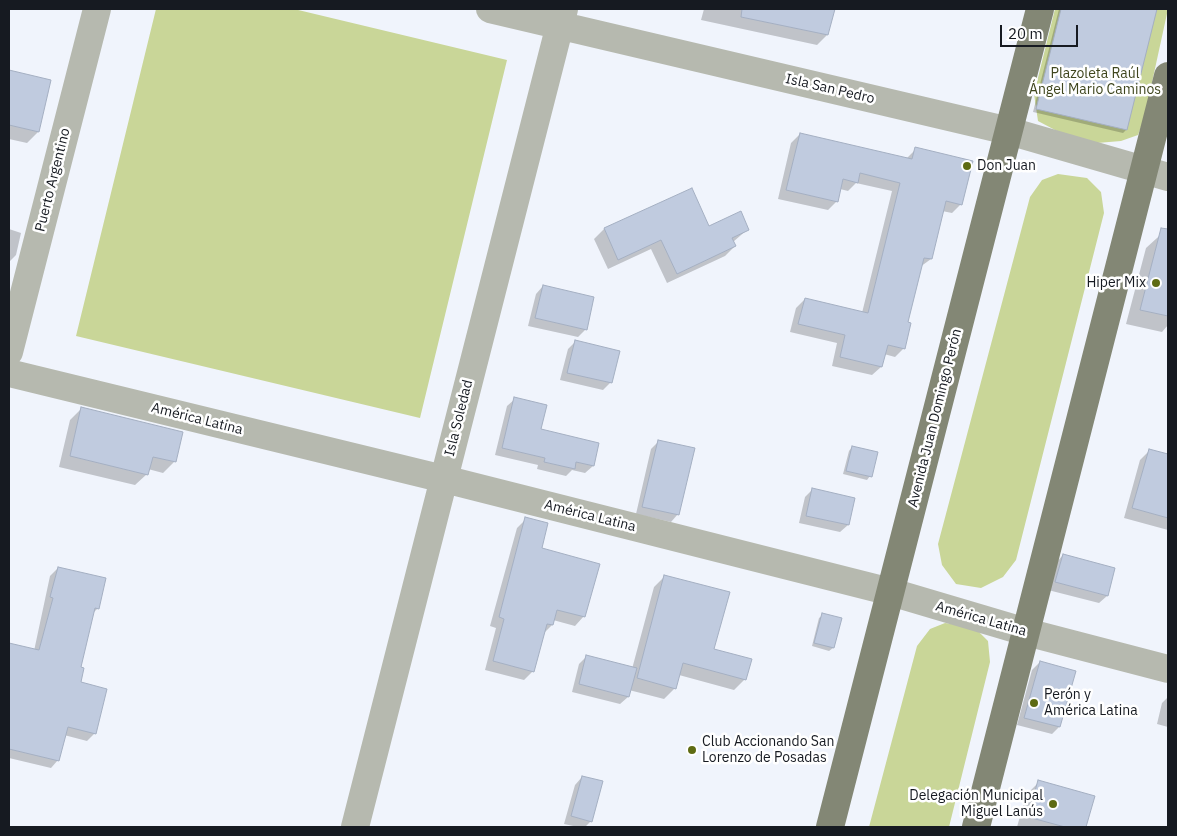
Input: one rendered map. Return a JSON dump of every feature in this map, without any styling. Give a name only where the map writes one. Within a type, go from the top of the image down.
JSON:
[{"type":"main road","name":"Avenida Juan Domingo Perón","points":[[830,827],[1040,9]]},
{"type":"main road","points":[[976,827],[1026,632],[1156,173],[1168,76]]},
{"type":"street","name":"Puerto Argentino","points":[[9,352],[97,9]]},
{"type":"street","name":"Isla San Pedro","points":[[490,9],[562,17],[1008,131],[1156,173]]},
{"type":"street","name":"Isla Soledad","points":[[355,827],[562,17]]},
{"type":"street","name":"América Latina","points":[[9,374],[444,479],[891,592],[1026,632],[1168,669]]},
{"type":"green space","points":[[156,9],[294,9],[507,60],[420,418],[76,336]]},
{"type":"green space","name":"Plazoleta Raúl Ángel Mario Caminos","points":[[1055,9],[1168,9],[1144,119],[1138,135],[1121,141],[1097,143],[1072,139],[1038,121],[1034,94]]},
{"type":"green space","points":[[1058,174],[1087,178],[1101,192],[1104,213],[1016,560],[1003,577],[981,588],[956,584],[942,565],[938,544],[1030,197],[1042,180]]},
{"type":"green space","points":[[945,623],[974,627],[988,641],[990,662],[949,827],[869,827],[917,646],[930,629]]},
{"type":"building","points":[[742,9],[835,9],[828,35],[741,17]]},
{"type":"building","name":"Plazoleta Raúl Ángel Mario Caminos","points":[[1061,9],[1157,9],[1127,130],[1036,109]]},
{"type":"building","points":[[9,70],[51,80],[39,132],[9,125]]},
{"type":"building","points":[[800,133],[912,159],[915,147],[973,161],[962,205],[946,201],[932,259],[924,258],[908,322],[911,323],[905,349],[888,345],[882,367],[840,357],[845,335],[798,324],[805,298],[868,313],[900,183],[860,173],[858,183],[843,179],[838,202],[786,190]]},
{"type":"building","points":[[692,188],[709,226],[741,211],[749,230],[732,238],[736,246],[677,274],[661,240],[618,260],[604,228]]},
{"type":"building","points":[[1161,228],[1168,229],[1168,316],[1140,310]]},
{"type":"building","points":[[543,285],[594,297],[587,330],[535,318]]},
{"type":"building","points":[[575,340],[620,351],[612,383],[567,373]]},
{"type":"building","points":[[514,397],[547,405],[541,429],[599,443],[594,466],[576,462],[575,469],[544,462],[545,458],[502,448]]},
{"type":"building","points":[[81,407],[183,432],[176,462],[153,457],[148,475],[70,456]]},
{"type":"building","points":[[658,440],[695,448],[679,515],[642,507]]},
{"type":"building","points":[[852,446],[878,452],[872,477],[846,471]]},
{"type":"building","points":[[1149,449],[1168,454],[1168,518],[1132,508]]},
{"type":"building","points":[[812,488],[855,498],[849,525],[806,516]]},
{"type":"building","points":[[525,517],[548,523],[542,548],[600,564],[585,617],[557,610],[553,625],[547,624],[534,672],[493,661],[504,619],[499,617]]},
{"type":"building","points":[[1063,554],[1115,568],[1108,596],[1055,582]]},
{"type":"building","points":[[58,567],[106,578],[99,609],[95,608],[81,667],[84,668],[81,682],[107,689],[96,734],[68,727],[59,761],[9,749],[9,643],[39,650],[53,598],[50,597]]},
{"type":"building","points":[[664,575],[730,592],[714,649],[752,659],[746,680],[683,663],[676,689],[637,678]]},
{"type":"building","points":[[822,613],[842,618],[834,648],[814,643]]},
{"type":"building","points":[[586,655],[637,668],[629,697],[579,684]]},
{"type":"building","points":[[1040,661],[1076,671],[1060,727],[1024,718]]},
{"type":"building","points":[[582,776],[603,781],[592,822],[571,816]]},
{"type":"building","points":[[1038,780],[1095,796],[1086,827],[1065,827],[1028,817]]},
{"type":"place","name":"Don Juan","points":[[967,166]]},
{"type":"place","name":"Hiper Mix","points":[[1156,283]]},
{"type":"place","name":"Perón y América Latina","points":[[1034,703]]},
{"type":"place","name":"Club Accionando San Lorenzo de Posadas","points":[[692,750]]},
{"type":"place","name":"Delegación Municipal Miguel Lanús","points":[[1053,804]]}]
